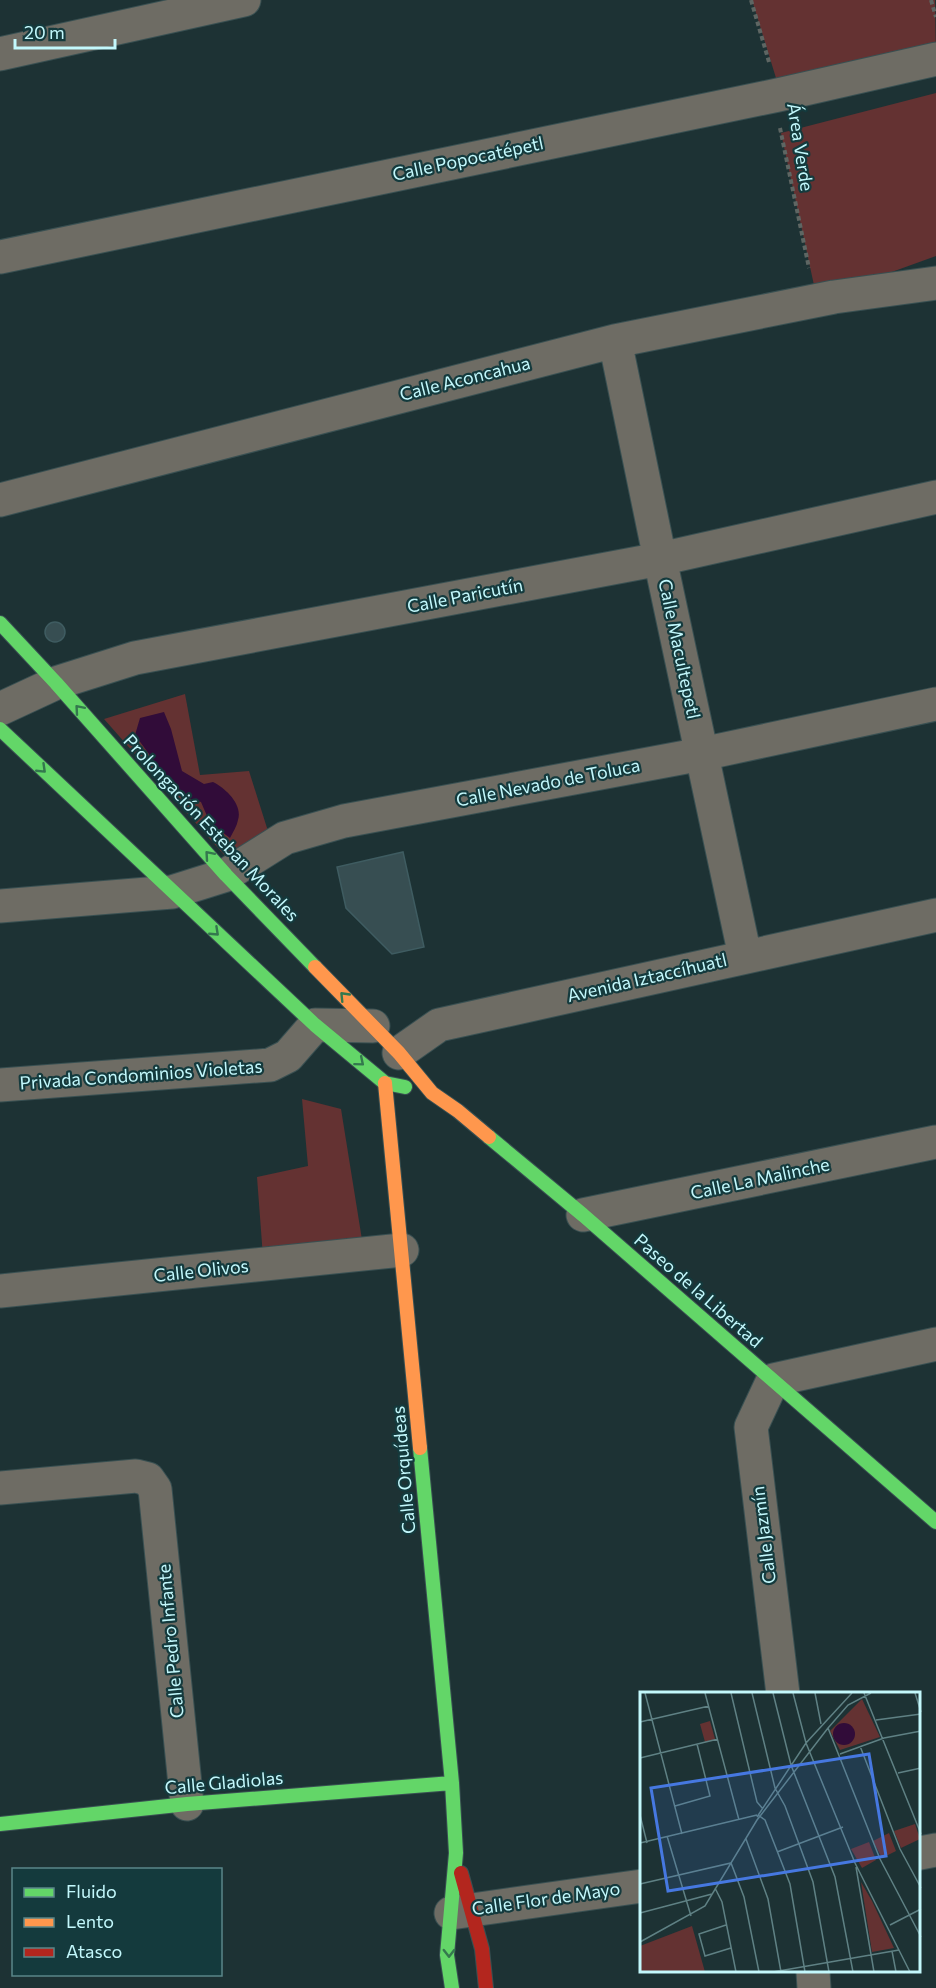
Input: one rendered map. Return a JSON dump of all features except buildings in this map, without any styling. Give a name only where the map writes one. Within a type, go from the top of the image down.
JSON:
[{"type":"street","points":[[0,54],[244,0]]},
{"type":"street","name":"Calle Popocatépetl","points":[[0,257],[778,95],[936,59]]},
{"type":"street","name":"Calle Aconcahua","points":[[0,500],[615,341],[816,301],[936,284]]},
{"type":"street","name":"Calle Macultepetl","points":[[615,341],[745,957]]},
{"type":"street","name":"Calle Paricutín","points":[[0,709],[56,683],[135,658],[660,559],[936,496]]},
{"type":"street","name":"Prolongación Esteban Morales","points":[[0,623],[226,875],[373,1026],[392,1068]]},
{"type":"street","name":"Calle Nevado de Toluca","points":[[0,906],[172,892],[226,875],[285,838],[344,821],[702,754],[936,704]]},
{"type":"street","points":[[0,729],[315,1025],[392,1068]]},
{"type":"street","name":"Avenida Iztaccíhuatl","points":[[392,1068],[439,1025],[936,915]]},
{"type":"street","points":[[315,1025],[373,1026]]},
{"type":"street","name":"Privada Condominios Violetas","points":[[0,1086],[270,1065],[288,1056],[315,1025]]},
{"type":"street","name":"Paseo de la Libertad","points":[[392,1068],[432,1093]]},
{"type":"street","name":"Paseo de la Libertad","points":[[392,1068],[458,1111],[583,1215],[936,1522]]},
{"type":"street","name":"Calle Orquídeas","points":[[392,1068],[402,1251],[452,1783],[461,1911],[447,1955],[452,1988]]},
{"type":"street","name":"Calle La Malinche","points":[[583,1215],[936,1142]]},
{"type":"street","name":"Calle Olivos","points":[[0,1291],[402,1251]]},
{"type":"street","points":[[773,1380],[936,1344]]},
{"type":"street","name":"Calle Jazmín","points":[[773,1380],[751,1427],[783,1692]]},
{"type":"street","name":"Calle Pedro Infante","points":[[0,1488],[136,1476],[148,1479],[155,1489],[187,1804]]},
{"type":"street","name":"Calle Gladiolas","points":[[0,1824],[187,1804],[452,1783]]},
{"type":"street","points":[[921,1852],[936,1850]]},
{"type":"street","name":"Calle Orquídeas","points":[[456,1853],[461,1911],[482,1949],[486,1988]]},
{"type":"street","name":"Calle Flor de Mayo","points":[[461,1911],[640,1886]]},
{"type":"street","points":[[813,1973],[814,1988]]},
{"type":"path","name":"Área Verde","points":[[751,0],[778,95],[780,133],[816,301]]},
{"type":"path","points":[[931,0],[936,17]]},
{"type":"shaded area","points":[[752,0],[935,0],[936,56],[780,91]]},
{"type":"shaded area","points":[[936,93],[936,256],[817,299],[781,133]]},
{"type":"shaded area","points":[[185,694],[200,775],[249,771],[273,847],[240,873],[104,719]]},
{"type":"shaded area","points":[[164,712],[182,771],[204,784],[213,782],[218,785],[228,792],[238,808],[238,820],[230,838],[210,823],[201,802],[174,794],[158,776],[149,754],[135,735],[140,718]]},
{"type":"shaded area","points":[[302,1099],[341,1109],[363,1246],[263,1257],[257,1177],[308,1166]]},
{"type":"traffic: fast","points":[[0,623],[226,875],[315,967]]},
{"type":"traffic: fast","points":[[0,729],[315,1025],[385,1083],[405,1087]]},
{"type":"traffic: fast","points":[[489,1137],[583,1215],[936,1522]]},
{"type":"traffic: fast","points":[[420,1448],[452,1783],[456,1853],[447,1955],[452,1988]]},
{"type":"traffic: fast","points":[[0,1824],[187,1804],[452,1783]]},
{"type":"traffic: slow","points":[[315,967],[399,1053],[432,1093],[489,1137]]},
{"type":"traffic: slow","points":[[385,1083],[420,1448]]},
{"type":"traffic: jam","points":[[461,1873],[482,1949],[486,1988]]}]
